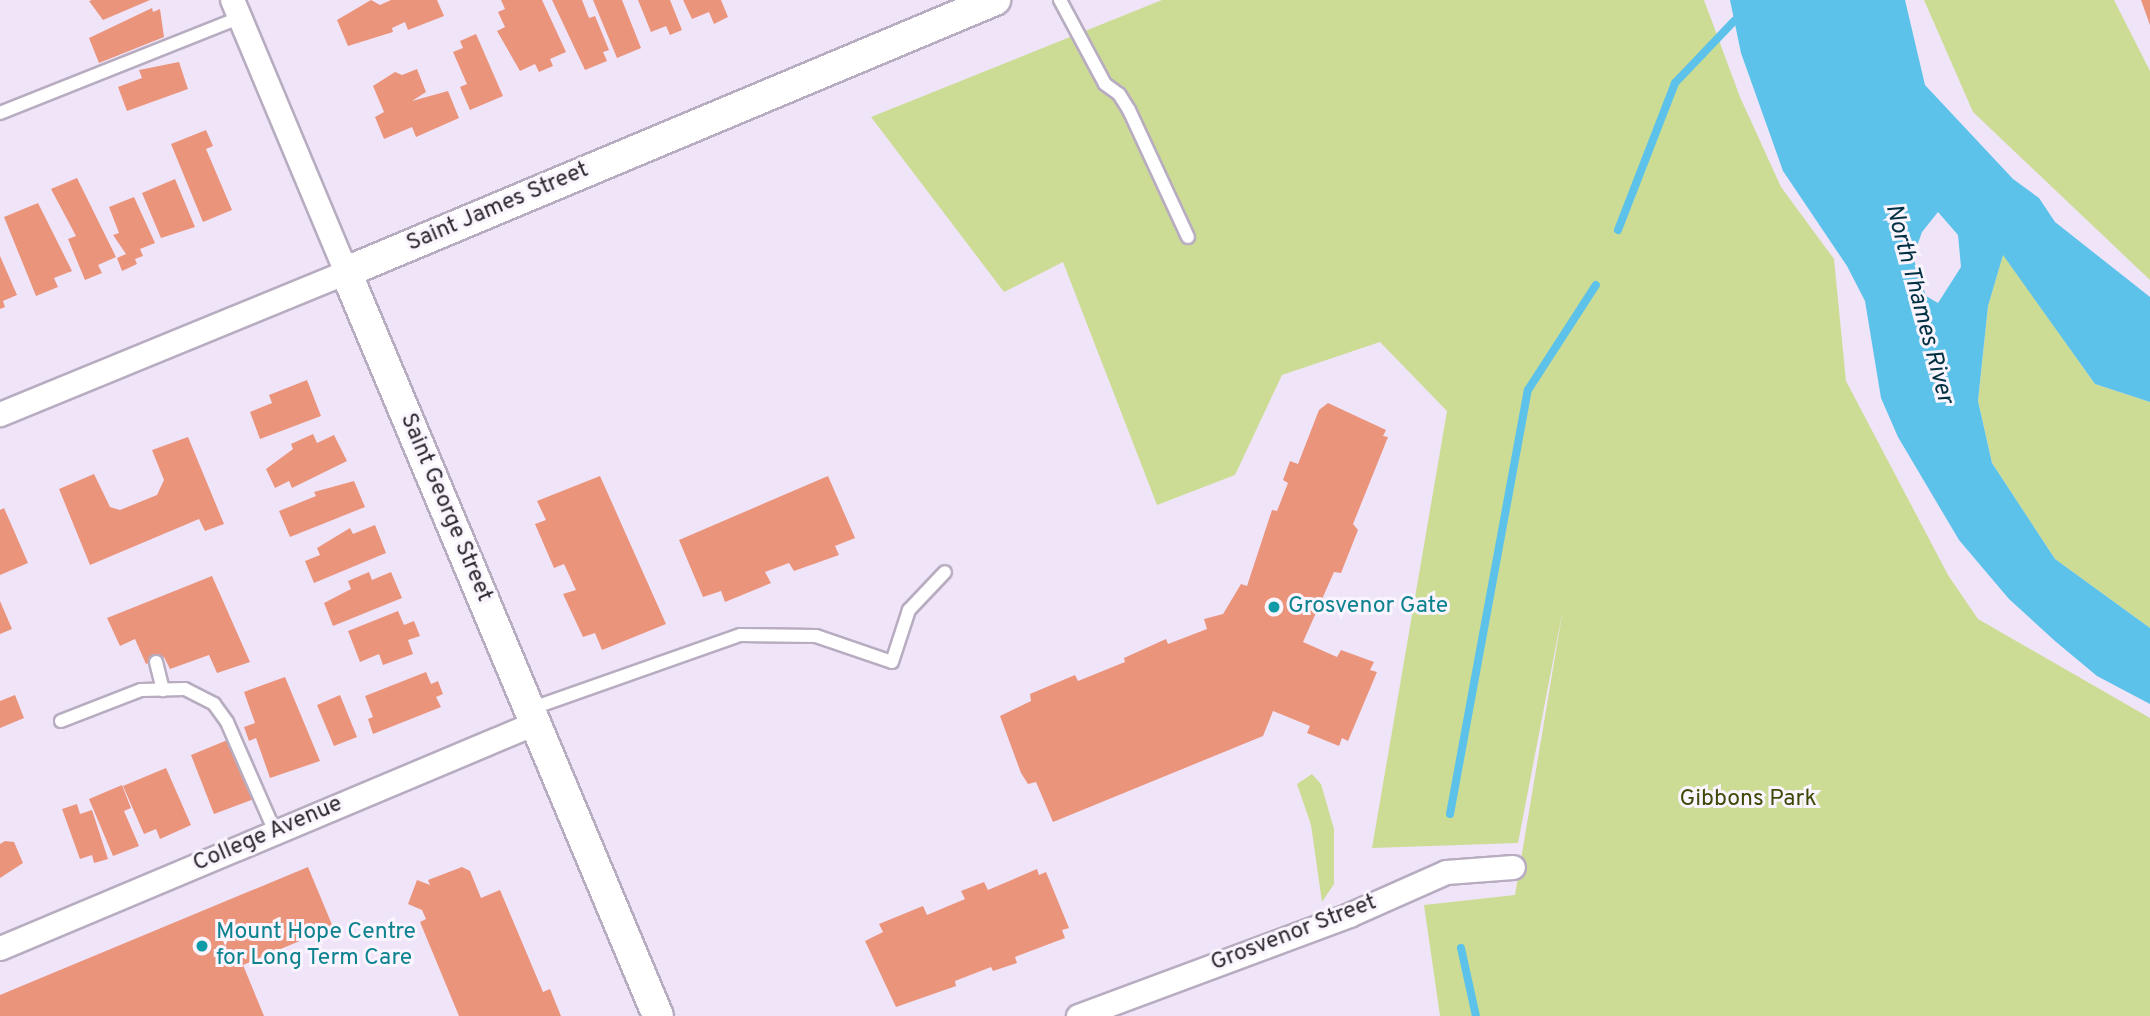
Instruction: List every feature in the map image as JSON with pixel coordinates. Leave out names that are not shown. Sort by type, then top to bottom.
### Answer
[{"type":"street","name":"Saint James Street","points":[[0,414],[995,0]]},
{"type":"street","name":"Saint George Street","points":[[236,9],[658,1016]]},
{"type":"street","name":"College Avenue","points":[[0,948],[275,832],[533,716]]},
{"type":"street","name":"Grosvenor Street","points":[[1078,1016],[1349,915],[1446,872],[1513,867]]},
{"type":"lane","points":[[1060,0],[1105,83],[1119,94],[1129,110],[1188,237]]},
{"type":"lane","points":[[0,113],[236,9]]},
{"type":"lane","points":[[533,716],[740,635],[816,636],[892,662],[909,610],[945,572]]},
{"type":"lane","points":[[156,662],[163,690]]},
{"type":"lane","points":[[61,721],[141,690],[185,690],[214,704],[227,722],[275,832]]},
{"type":"green space","name":"Gibbons Park","points":[[1162,0],[1704,0],[1740,97],[1781,187],[1834,259],[1846,381],[1948,575],[1978,619],[2150,718],[2150,1016],[1440,1016],[1424,905],[1515,895],[1563,609],[1518,843],[1372,848],[1447,411],[1380,342],[1282,375],[1235,475],[1157,505],[1063,262],[1004,292],[871,117]]},
{"type":"green space","points":[[1924,0],[2114,0],[2150,71],[2150,280],[1973,112]]},
{"type":"green space","points":[[2003,254],[2095,384],[2150,402],[2150,628],[2055,559],[1992,463],[1978,401],[1988,306]]},
{"type":"green space","points":[[1312,774],[1321,784],[1334,829],[1334,884],[1322,902],[1311,825],[1297,784]]},
{"type":"water","name":"North Thames River","points":[[1730,0],[1905,0],[1925,85],[2013,179],[2039,198],[2055,222],[2150,297],[2150,402],[2095,384],[2003,255],[1988,306],[1978,401],[1992,463],[2055,559],[2150,628],[2150,704],[2097,676],[2055,641],[2009,599],[1959,540],[1898,437],[1881,398],[1865,301],[1847,266],[1783,171],[1741,53]],"holes":[[[1938,212],[1958,235],[1961,267],[1938,303],[1926,296],[1913,257],[1922,232]]]},
{"type":"building","points":[[92,0],[150,0],[103,20],[89,1]]},
{"type":"building","points":[[371,0],[380,5],[391,0],[437,0],[444,16],[408,30],[405,22],[392,28],[393,32],[348,46],[337,20]]},
{"type":"building","points":[[501,0],[542,0],[566,52],[550,59],[553,66],[539,72],[535,64],[520,71],[497,31],[505,27],[498,12],[505,9]]},
{"type":"building","points":[[552,0],[582,0],[589,18],[595,16],[609,50],[603,52],[607,61],[585,70]]},
{"type":"building","points":[[593,0],[622,0],[641,48],[617,58]]},
{"type":"building","points":[[638,0],[670,0],[682,30],[670,35],[666,26],[651,32]]},
{"type":"building","points":[[683,0],[721,0],[728,17],[714,24],[709,12],[692,19]]},
{"type":"building","points":[[2141,0],[2150,0],[2150,25]]},
{"type":"building","points":[[152,8],[153,12],[160,9],[164,37],[99,63],[89,38]]},
{"type":"building","points":[[476,34],[503,96],[470,110],[460,87],[467,84],[453,52],[463,48],[460,41]]},
{"type":"building","points":[[179,62],[188,89],[127,111],[118,87],[142,78],[139,70]]},
{"type":"building","points":[[417,69],[426,92],[412,101],[448,91],[459,118],[416,137],[412,127],[384,139],[375,117],[384,112],[373,86],[395,72],[402,75]]},
{"type":"building","points":[[206,130],[213,146],[206,149],[232,210],[203,222],[171,144]]},
{"type":"building","points":[[77,178],[116,257],[98,265],[102,273],[85,280],[68,239],[76,236],[51,189]]},
{"type":"building","points":[[175,179],[195,227],[161,238],[142,193]]},
{"type":"building","points":[[134,197],[155,243],[140,249],[143,256],[135,259],[137,264],[122,271],[117,258],[126,254],[113,235],[119,233],[109,207]]},
{"type":"building","points":[[38,203],[72,271],[54,278],[58,287],[36,296],[4,217]]},
{"type":"building","points":[[0,256],[17,295],[3,301],[5,307],[0,309]]},
{"type":"building","points":[[307,380],[321,416],[260,439],[250,412],[272,403],[269,395]]},
{"type":"building","name":"Grosvenor Gate","points":[[1328,403],[1386,430],[1383,436],[1388,437],[1353,524],[1358,530],[1341,573],[1334,572],[1303,642],[1337,657],[1341,650],[1374,662],[1370,670],[1377,672],[1348,741],[1342,738],[1339,746],[1307,733],[1310,726],[1273,711],[1263,736],[1053,822],[1036,782],[1028,784],[1021,773],[1000,716],[1031,701],[1030,694],[1075,675],[1078,681],[1125,662],[1124,658],[1166,639],[1168,644],[1207,629],[1204,619],[1223,614],[1241,584],[1247,586],[1272,510],[1277,511],[1288,483],[1283,480],[1290,461],[1298,464],[1319,410]]},
{"type":"building","points":[[313,434],[317,443],[334,435],[347,461],[292,488],[289,481],[275,488],[266,469],[293,449],[291,444]]},
{"type":"building","points":[[188,437],[224,524],[205,531],[199,519],[90,565],[59,489],[94,474],[110,507],[120,510],[157,495],[164,480],[152,450]]},
{"type":"building","points":[[600,476],[666,624],[602,650],[595,633],[583,637],[563,594],[576,590],[564,564],[554,568],[535,524],[546,520],[537,501]]},
{"type":"building","points":[[828,476],[855,538],[835,546],[839,555],[794,571],[789,563],[765,572],[771,583],[725,602],[721,591],[703,597],[679,540]]},
{"type":"building","points":[[354,481],[365,507],[290,537],[279,511],[316,496],[314,492]]},
{"type":"building","points":[[4,508],[28,563],[0,575],[0,510]]},
{"type":"building","points":[[375,525],[386,553],[314,583],[305,561],[320,555],[317,548],[350,528],[353,534]]},
{"type":"building","points":[[369,572],[372,580],[391,572],[402,598],[333,626],[324,603],[351,589],[348,581]]},
{"type":"building","points":[[212,576],[250,662],[217,673],[209,655],[170,669],[164,657],[146,664],[135,639],[120,646],[107,618]]},
{"type":"building","points":[[0,601],[12,629],[0,634]]},
{"type":"building","points":[[398,611],[404,625],[414,621],[420,636],[408,640],[413,654],[383,665],[379,654],[360,662],[348,631]]},
{"type":"building","points":[[426,672],[431,684],[438,681],[443,694],[436,697],[441,707],[373,734],[368,719],[373,717],[365,696]]},
{"type":"building","points":[[285,677],[320,761],[270,778],[256,738],[249,741],[244,727],[255,723],[244,692]]},
{"type":"building","points":[[15,695],[24,718],[0,728],[0,701]]},
{"type":"building","points":[[340,695],[357,737],[334,746],[317,705]]},
{"type":"building","points":[[230,739],[254,799],[214,814],[191,755]]},
{"type":"building","points":[[166,768],[191,825],[160,839],[156,829],[144,834],[123,786]]},
{"type":"building","points":[[122,785],[131,808],[124,811],[139,846],[113,856],[89,799]]},
{"type":"building","points":[[77,804],[80,814],[92,810],[108,859],[94,863],[92,855],[80,859],[62,809]]},
{"type":"building","points":[[5,841],[14,842],[23,863],[0,878],[0,844]]},
{"type":"building","name":"Mount Hope Centre for Long Term Care","points":[[308,867],[333,927],[243,965],[264,1016],[0,1016],[0,995]]},
{"type":"building","name":"Mount Hope Centre for Long Term Care","points":[[462,867],[470,871],[481,898],[500,890],[543,992],[550,989],[561,1016],[459,1016],[420,922],[426,919],[422,910],[408,904],[417,880],[430,885],[428,880]]},
{"type":"building","points":[[1037,869],[1039,875],[1046,872],[1069,928],[1062,930],[1065,938],[1015,957],[1017,963],[993,971],[991,967],[955,981],[956,986],[896,1007],[865,941],[883,932],[879,924],[923,906],[927,915],[965,899],[961,891],[984,882],[988,890]]},
{"type":"waterway","points":[[1618,230],[1675,83],[1734,21]]},
{"type":"waterway","points":[[1450,814],[1528,390],[1596,285]]},
{"type":"waterway","points":[[1461,948],[1476,1016]]},
{"type":"place","name":"Grosvenor Gate","points":[[1274,607]]},
{"type":"place","name":"Mount Hope Centre for Long Term Care","points":[[202,946]]}]
